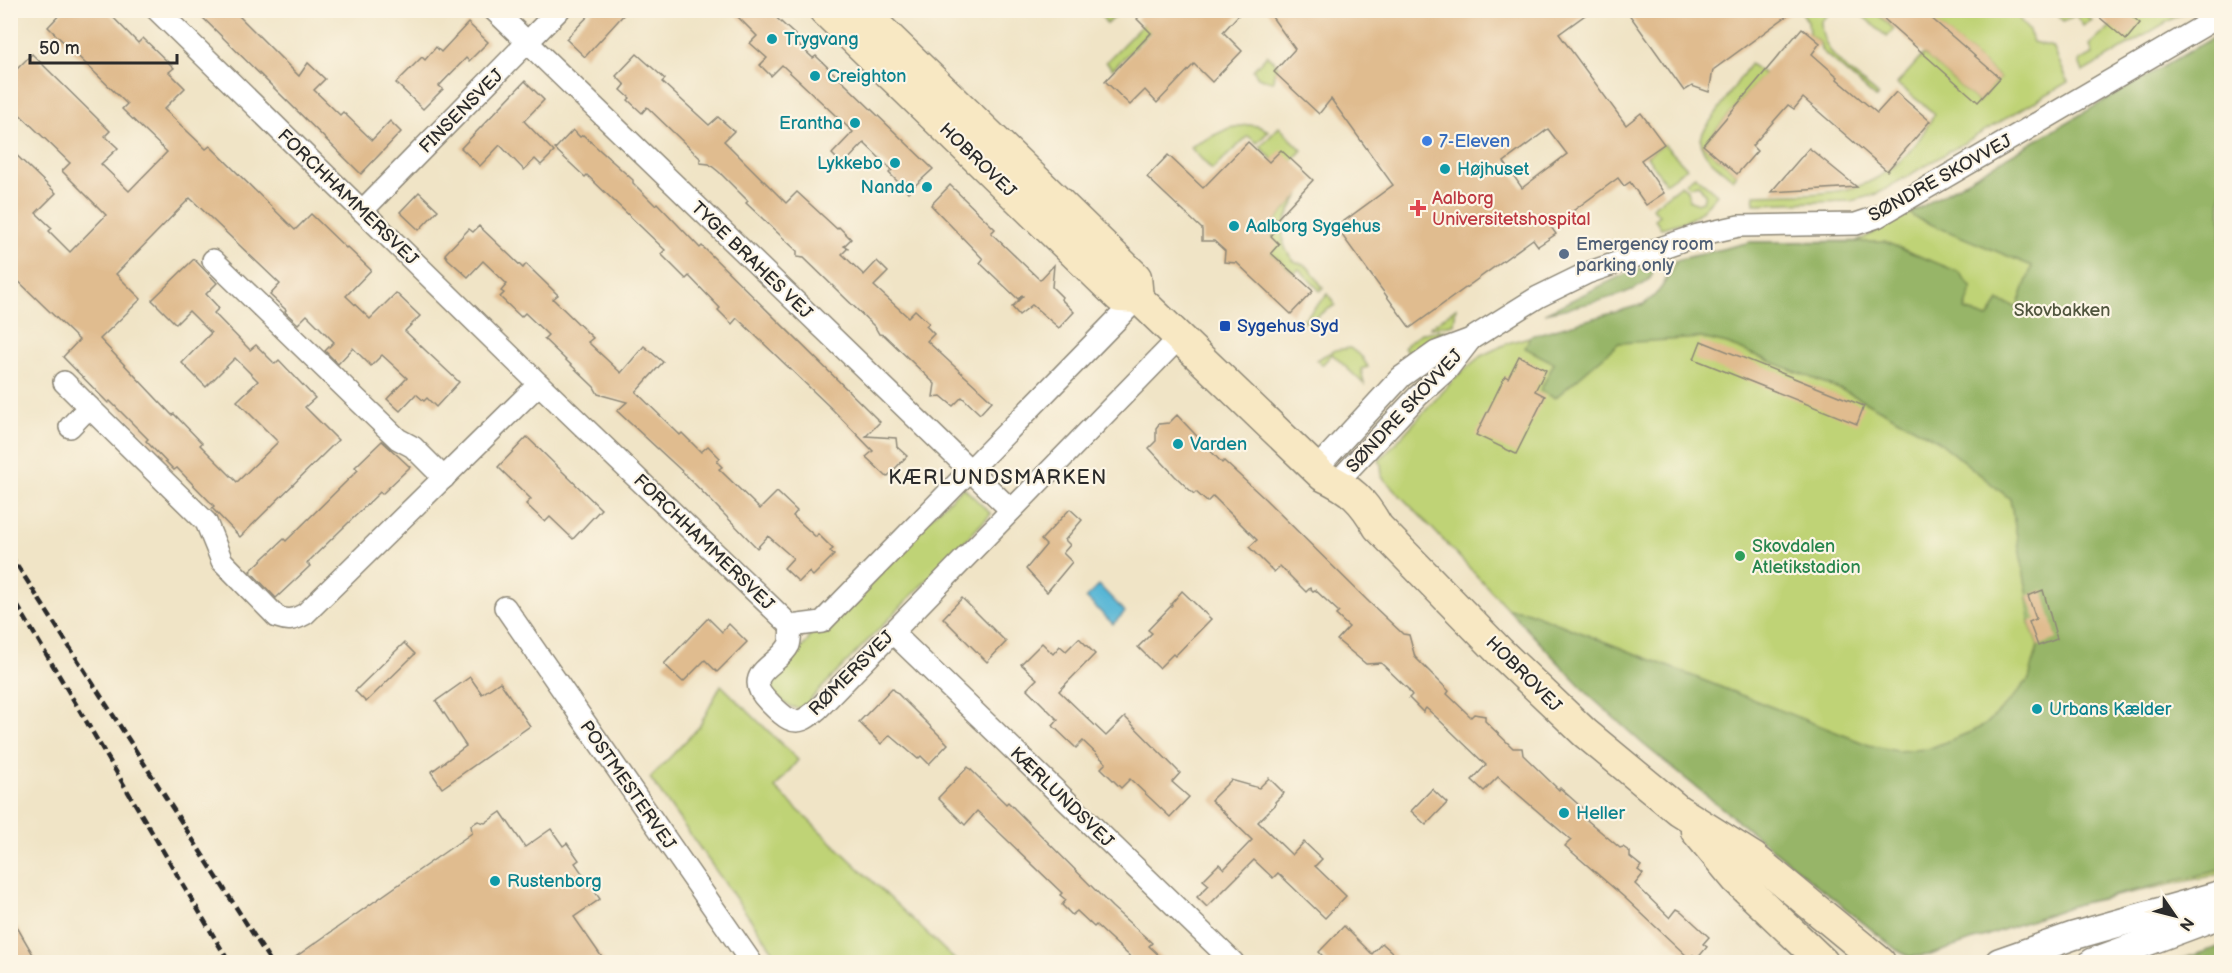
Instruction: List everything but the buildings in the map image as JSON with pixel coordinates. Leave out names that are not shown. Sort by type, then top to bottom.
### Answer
[{"type":"main road","name":"HOBROVEJ","points":[[824,10],[1119,297],[1138,298]]},
{"type":"main road","name":"HOBROVEJ","points":[[861,10],[1136,277],[1138,298],[1325,476],[1336,500],[1355,517],[1378,527],[1539,690],[1585,733],[1678,810],[1754,858],[1880,963]]},
{"type":"main road","name":"HOBROVEJ","points":[[1678,810],[1736,879],[1823,963]]},
{"type":"main road","points":[[1736,879],[1784,905],[1850,963]]},
{"type":"street","name":"FORCHHAMMERSVEJ","points":[[157,10],[539,384],[791,626]]},
{"type":"street","name":"TYGE BRAHES VEJ","points":[[494,10],[1011,510]]},
{"type":"street","name":"FINSENSVEJ","points":[[362,211],[559,10]]},
{"type":"street","name":"SØNDRE SKOVVEJ","points":[[1325,476],[1401,377],[1436,352],[1471,339],[1538,297],[1587,273],[1698,235],[1739,226],[1856,224],[1877,217],[2222,15]]},
{"type":"street","points":[[213,260],[398,440],[413,447],[444,478]]},
{"type":"street","points":[[791,626],[822,622],[1138,298]]},
{"type":"street","name":"RØMERSVEJ","points":[[791,626],[789,645],[759,677],[757,686],[762,695],[784,717],[795,722],[807,719],[818,709],[1179,338]]},
{"type":"street","points":[[64,382],[206,522],[222,561],[277,617],[286,620],[296,620],[305,614],[539,384]]},
{"type":"street","points":[[70,427],[89,407]]},
{"type":"street","name":"POSTMESTERVEJ","points":[[505,607],[751,963]]},
{"type":"street","name":"KÆRLUNDSVEJ","points":[[892,632],[1233,963]]},
{"type":"street","points":[[1999,963],[2073,936],[2222,894]]},
{"type":"street","points":[[2093,963],[2222,914]]},
{"type":"green space","points":[[2180,10],[2182,13],[2083,72],[2079,61],[2093,54],[2090,45],[2110,27],[2122,11]]},
{"type":"green space","points":[[1098,11],[1121,11],[1107,24]]},
{"type":"green space","points":[[1156,11],[1170,11],[1113,69],[1106,62]]},
{"type":"green space","points":[[1801,11],[1831,12],[1821,21],[1826,44],[1840,63],[1878,95],[1876,98],[1821,50],[1820,43],[1809,34],[1808,22]]},
{"type":"green space","points":[[1857,11],[1874,11],[1894,29],[1887,37]]},
{"type":"green space","points":[[1922,11],[2013,11],[2029,31],[2033,42],[2053,47],[2068,82],[1877,194],[1851,201],[1754,204],[1755,195],[1822,193],[1861,185],[1880,176],[1898,163],[1915,145],[1935,114],[1897,84],[1924,54],[1978,102],[2000,78]]},
{"type":"green space","points":[[2080,11],[2092,20],[2083,26],[2076,15],[2063,21],[2055,12]]},
{"type":"green space","name":"Skovbakken","points":[[2221,33],[2221,874],[2078,904],[1930,955],[1910,957],[1897,950],[1643,744],[1591,697],[1382,477],[1379,461],[1458,375],[1481,356],[1508,343],[1644,304],[1662,287],[1666,270],[1665,263],[1751,242],[1858,241],[1908,215]]},
{"type":"green space","name":"Skovbakken","points":[[2221,33],[2221,870],[2078,904],[1930,955],[1910,957],[1897,950],[1643,744],[1591,697],[1508,609],[1526,611],[1869,745],[1897,751],[1928,749],[1985,725],[2029,679],[2038,646],[2029,622],[2028,596],[2010,499],[1937,440],[1849,393],[1727,344],[1701,338],[1619,343],[1555,398],[1540,391],[1554,363],[1525,348],[1530,336],[1644,304],[1660,290],[1677,260],[1751,242],[1885,242],[1959,272],[1972,288],[1965,310],[1988,318],[1999,301],[2017,307],[2032,266],[1913,217],[1911,213]]},
{"type":"green space","points":[[1267,55],[1279,67],[1274,72],[1273,82],[1258,77],[1253,70]]},
{"type":"green space","points":[[1750,64],[1764,74],[1703,145],[1737,174],[1733,179],[1709,158],[1702,147],[1701,140],[1703,132]]},
{"type":"green space","points":[[1248,125],[1269,131],[1257,143],[1248,136],[1212,170],[1190,147],[1229,128]]},
{"type":"green space","points":[[1279,127],[1302,150],[1292,161],[1272,159],[1260,147]]},
{"type":"green space","points":[[1664,144],[1687,168],[1665,183],[1647,156]]},
{"type":"green space","points":[[1695,176],[1717,194],[1704,209],[1692,218],[1661,228],[1655,219],[1659,215],[1652,207],[1681,185],[1687,190],[1690,201],[1696,203],[1703,201],[1705,194],[1698,184],[1689,187],[1685,183]]},
{"type":"green space","points":[[1300,194],[1284,226],[1284,243],[1293,260],[1306,266],[1313,273],[1323,288],[1320,291],[1299,269],[1294,273],[1271,253],[1271,236],[1279,227],[1274,222]]},
{"type":"green space","points":[[1654,263],[1651,277],[1633,290],[1602,300],[1545,313],[1621,276]]},
{"type":"green space","points":[[1328,294],[1335,305],[1309,321],[1302,321]]},
{"type":"green space","points":[[1456,308],[1454,324],[1429,328]]},
{"type":"green space","points":[[1447,330],[1408,353],[1404,347],[1421,333]]},
{"type":"green space","points":[[1350,348],[1362,357],[1368,367],[1361,369],[1364,384],[1332,354],[1322,365],[1316,360],[1335,350]]},
{"type":"green space","points":[[963,487],[991,514],[803,707],[793,707],[783,702],[769,684],[772,678],[808,641],[811,630]]},
{"type":"green space","points":[[721,685],[798,760],[775,788],[957,962],[781,962],[650,778],[699,727]]},
{"type":"green space","points":[[2221,946],[2221,962],[2173,962]]},
{"type":"water","points":[[1099,585],[1125,612],[1113,624],[1086,598]]},
{"type":"railway","points":[[10,554],[271,962]]},
{"type":"railway","points":[[10,593],[229,962]]},
{"type":"place","name":"Trygvang","points":[[772,39]]},
{"type":"place","name":"Creighton","points":[[815,76]]},
{"type":"place","name":"Erantha","points":[[855,123]]},
{"type":"place","name":"7-Eleven","points":[[1427,141]]},
{"type":"place","name":"Lykkebo","points":[[895,163]]},
{"type":"place","name":"Højhuset","points":[[1445,169]]},
{"type":"place","name":"Nanda","points":[[927,187]]},
{"type":"place","name":"Aalborg Universitetshospital","points":[[1418,208]]},
{"type":"place","name":"Aalborg Sygehus","points":[[1234,226]]},
{"type":"place","name":"Emergency room parking only","points":[[1564,254]]},
{"type":"place","name":"Sygehus Syd","points":[[1225,326]]},
{"type":"place","name":"Varden","points":[[1178,444]]},
{"type":"place","name":"Skovdalen Atletikstadion","points":[[1740,556]]},
{"type":"place","name":"Urbans Kælder","points":[[2037,709]]},
{"type":"place","name":"Heller","points":[[1564,813]]},
{"type":"place","name":"Rustenborg","points":[[495,881]]},
{"type":"district","name":"KÆRLUNDSMARKEN","points":[[998,477]]}]
